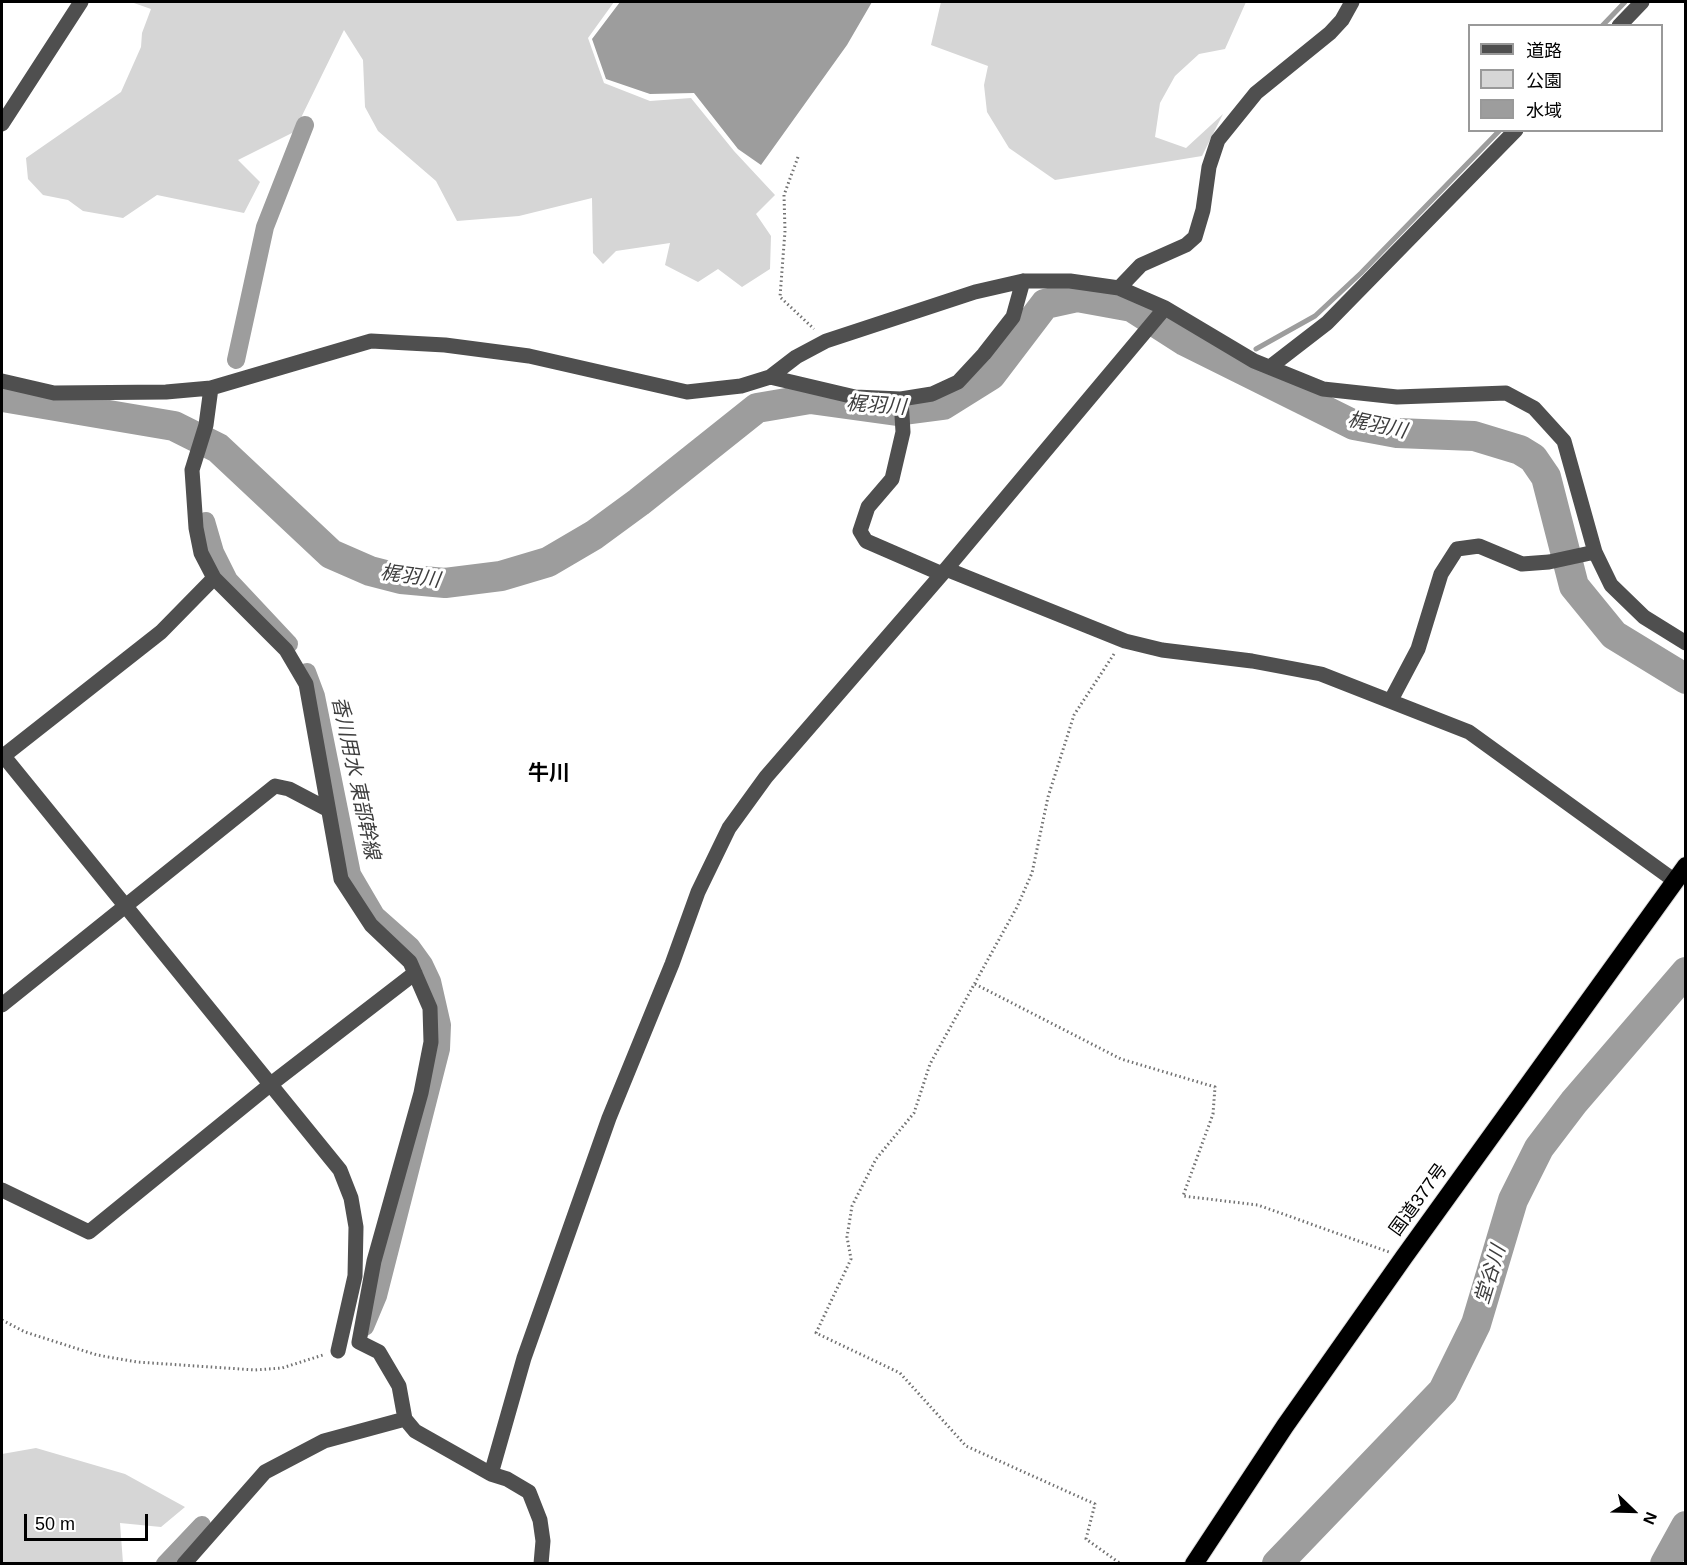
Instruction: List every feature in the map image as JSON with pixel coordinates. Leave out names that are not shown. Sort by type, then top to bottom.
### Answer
[{"type":"highway","name":"国道377号","points":[[1194,1563],[1404,1257],[1680,873]]},
{"type":"street","points":[[2,124],[81,2]]},
{"type":"street","points":[[1119,288],[1141,265],[1186,245],[1195,237],[1203,210],[1209,166],[1218,140],[1256,93],[1329,33],[1342,20],[1352,2]]},
{"type":"street","points":[[1621,24],[1642,2]]},
{"type":"street","points":[[1270,367],[1327,323],[1514,132]]},
{"type":"street","points":[[770,376],[855,397],[902,401],[932,394],[958,382],[984,354],[1013,317],[1023,281]]},
{"type":"street","points":[[2,381],[54,393],[166,392],[211,388],[371,341],[445,345],[519,355],[687,392],[741,386],[770,376],[796,357],[826,341],[975,292],[1023,281],[1070,281],[1119,288],[1254,361],[1323,389],[1397,397],[1506,393],[1534,408],[1564,441],[1589,554],[1611,585],[1644,617],[1686,643]]},
{"type":"street","points":[[490,1474],[525,1358],[609,1118],[672,964],[698,891],[729,828],[766,777],[944,572],[1163,311]]},
{"type":"street","points":[[211,388],[206,425],[192,470],[196,528],[201,553],[214,578],[286,650],[306,684],[341,879],[370,925],[410,962],[430,1008],[432,1042],[421,1093],[374,1261],[359,1342],[379,1352],[399,1386],[405,1419],[415,1431],[490,1474],[507,1479],[529,1492],[540,1520],[543,1541],[541,1563]]},
{"type":"street","points":[[902,401],[903,432],[892,479],[868,507],[860,531],[866,542],[1123,640],[1162,650],[1252,661],[1321,674],[1391,700],[1469,732],[1680,873]]},
{"type":"street","points":[[1391,700],[1418,649],[1441,574],[1457,549],[1479,546],[1522,564],[1549,562],[1589,554]]},
{"type":"street","points":[[214,578],[160,632],[2,756],[340,1170],[351,1198],[356,1227],[355,1275],[338,1351]]},
{"type":"street","points":[[2,1005],[275,786],[289,789],[327,809]]},
{"type":"street","points":[[2,1190],[88,1232],[271,1084],[416,974]]},
{"type":"street","points":[[184,1563],[265,1472],[324,1441],[405,1419]]},
{"type":"path","points":[[798,156],[784,195],[785,231],[780,297],[826,341]]},
{"type":"path","points":[[1121,1563],[1086,1539],[1095,1504],[966,1446],[900,1373],[816,1333],[851,1259],[847,1237],[852,1206],[876,1159],[914,1113],[930,1064],[1017,907],[1032,873],[1048,797],[1074,715],[1123,640]]},
{"type":"path","points":[[975,984],[1121,1059],[1215,1087],[1213,1114],[1183,1196],[1258,1205],[1404,1257]]},
{"type":"path","points":[[2,1320],[25,1332],[97,1355],[137,1362],[255,1370],[282,1368],[338,1351]]},
{"type":"green space","points":[[131,2],[614,2],[588,38],[604,83],[650,101],[691,98],[734,151],[775,195],[756,214],[771,236],[770,269],[742,287],[718,269],[698,282],[665,265],[670,243],[616,251],[603,264],[593,253],[592,198],[519,216],[457,221],[436,181],[378,131],[365,107],[363,60],[344,30],[294,132],[238,160],[260,182],[244,213],[157,195],[123,218],[83,211],[68,200],[43,195],[28,179],[26,158],[121,92],[141,47],[142,33],[151,9]]},
{"type":"green space","points":[[941,2],[1246,2],[1225,49],[1199,54],[1175,76],[1160,103],[1155,137],[1186,148],[1223,114],[1202,156],[1055,180],[1009,148],[987,112],[984,85],[988,66],[931,45]]},
{"type":"green space","points":[[36,1448],[125,1474],[185,1507],[161,1527],[120,1523],[123,1563],[2,1563],[2,1454]]},
{"type":"water","points":[[620,2],[872,2],[847,45],[761,165],[738,149],[694,93],[650,94],[606,79],[592,39]]},
{"type":"waterway","points":[[1604,24],[1625,2]]},
{"type":"waterway","name":"香川用水 東部幹線","points":[[236,360],[265,227],[305,125]]},
{"type":"waterway","points":[[1256,349],[1315,316],[1361,273],[1498,132]]},
{"type":"waterway","name":"梶羽川","points":[[2,397],[174,426],[218,448],[331,554],[370,571],[401,579],[445,583],[501,576],[548,562],[594,535],[639,502],[757,408],[810,399],[897,411],[943,405],[991,375],[1045,304],[1077,297],[1132,307],[1185,341],[1354,425],[1397,433],[1474,436],[1520,450],[1533,458],[1546,477],[1574,586],[1614,635],[1686,679]]},
{"type":"waterway","name":"香川用水 東部幹線","points":[[206,521],[215,552],[229,580],[289,644]]},
{"type":"waterway","name":"香川用水 東部幹線","points":[[307,672],[316,696],[352,874],[376,915],[411,946],[424,964],[432,981],[442,1025],[441,1049],[378,1296],[365,1327]]},
{"type":"waterway","name":"堂谷川","points":[[1277,1564],[1443,1391],[1476,1324],[1513,1200],[1539,1148],[1574,1102],[1686,972]]},
{"type":"waterway","name":"香川用水 東部幹線","points":[[165,1564],[202,1525]]},
{"type":"waterway","points":[[1665,1564],[1686,1526]]},
{"type":"district","name":"牛川","points":[[549,774]]}]
